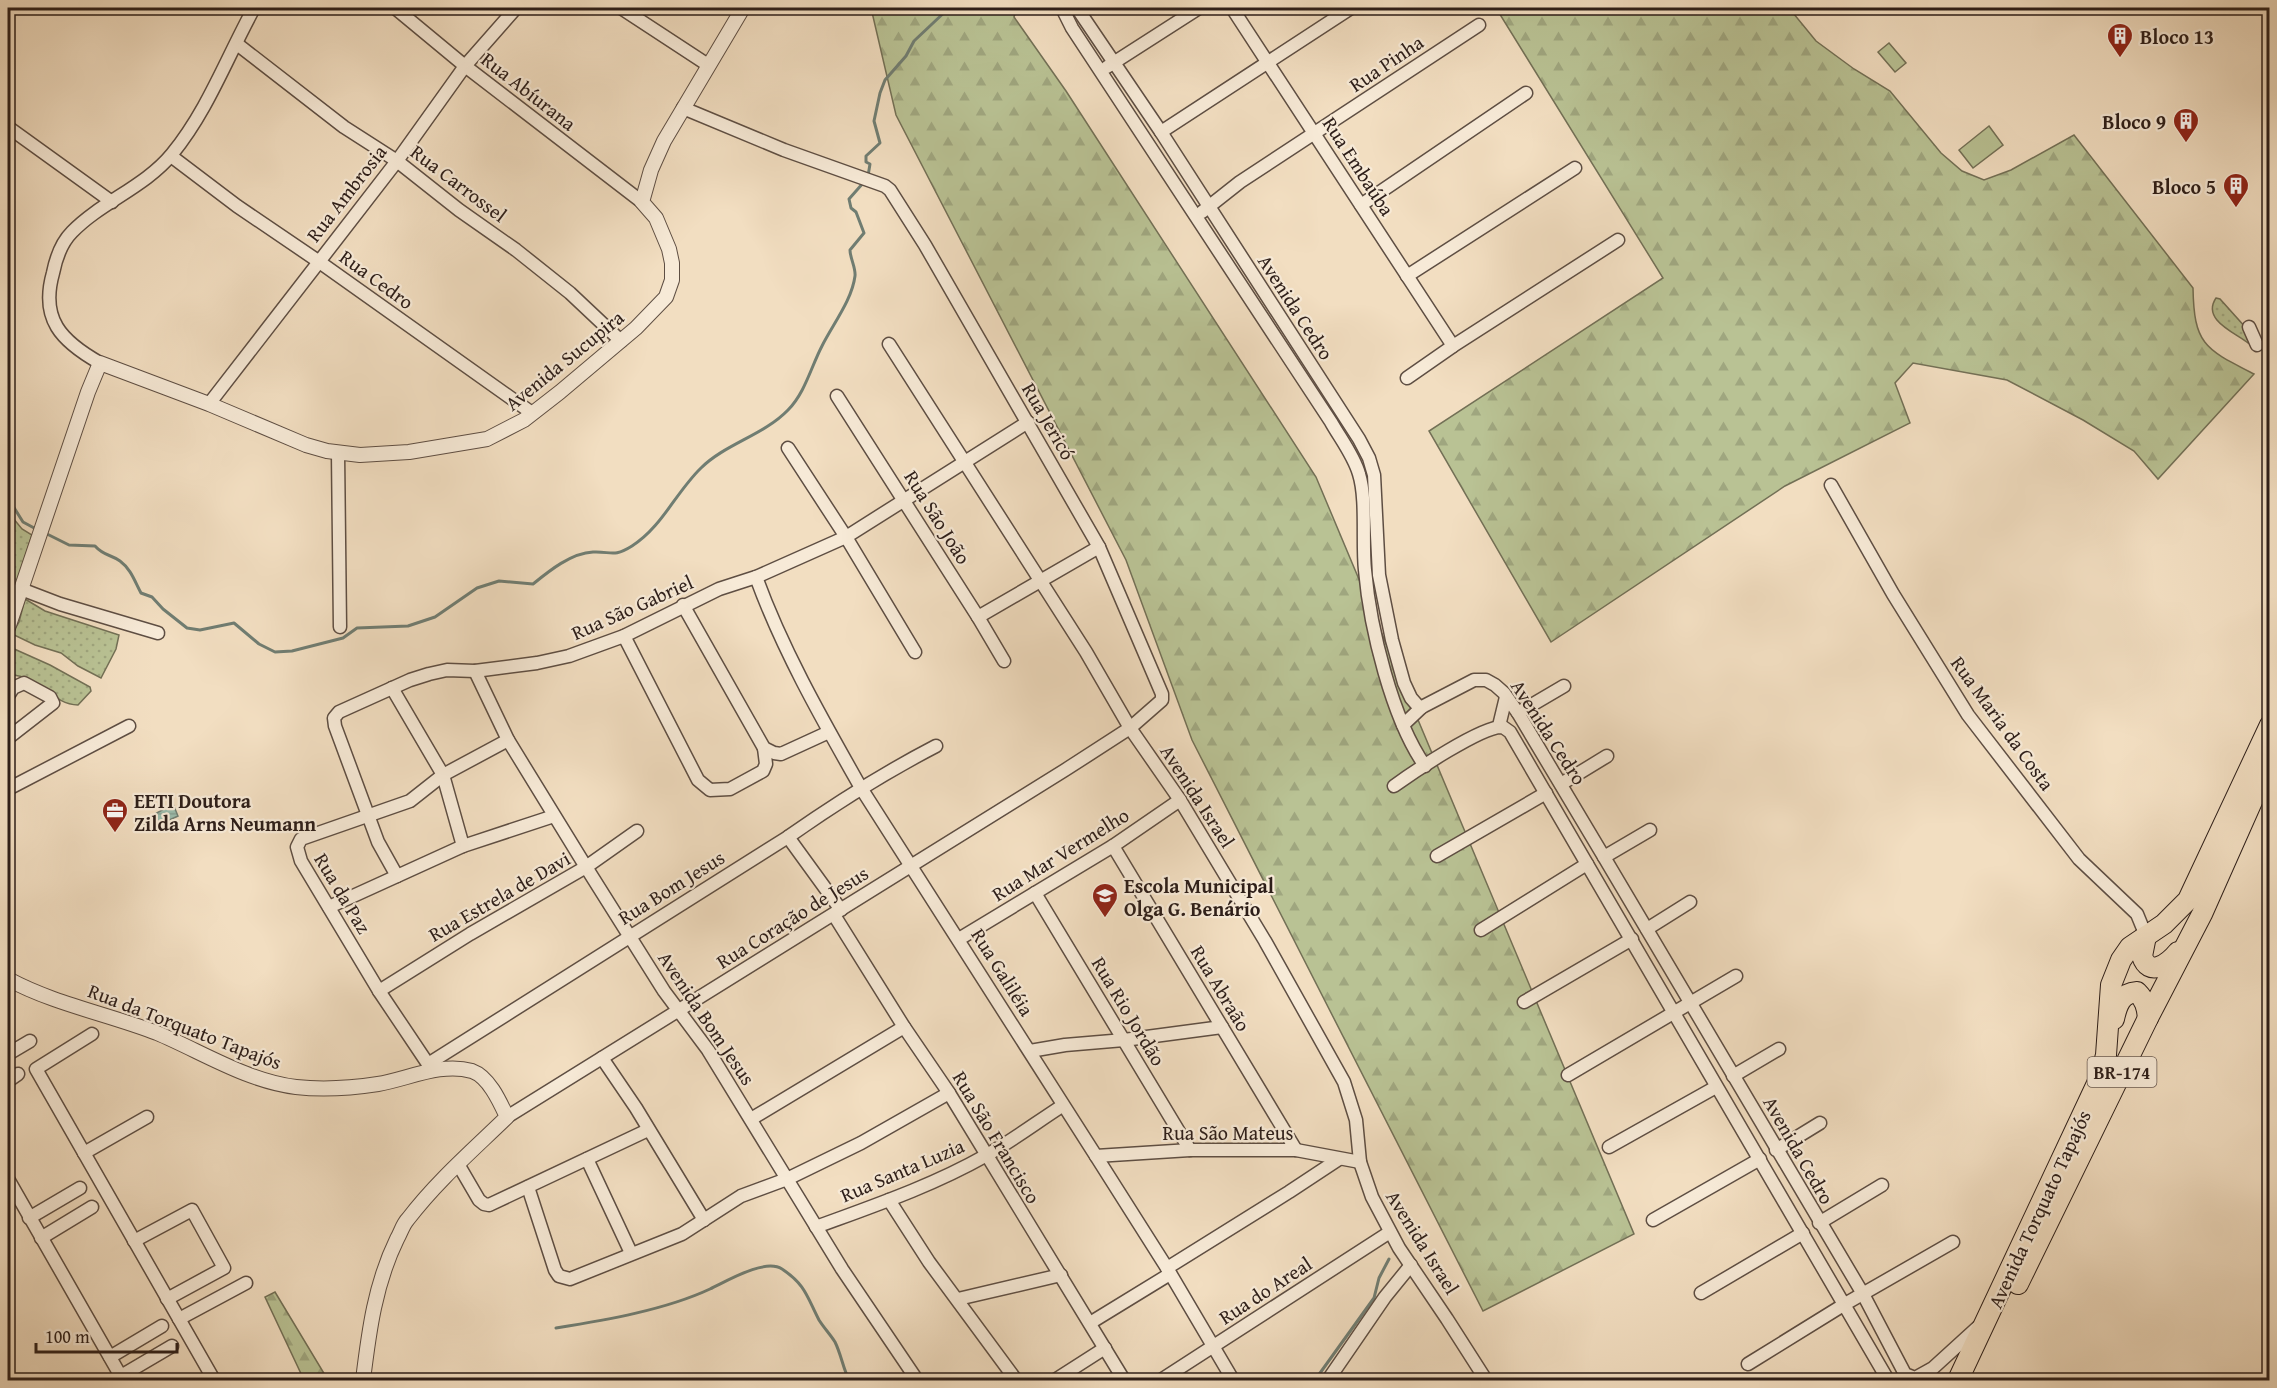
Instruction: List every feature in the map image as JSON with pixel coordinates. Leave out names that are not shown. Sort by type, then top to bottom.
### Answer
[{"type":"highway","name":"Avenida Torquato Tapajós","points":[[1958,1380],[2101,1076],[2106,1048],[2110,993],[2117,969],[2130,947],[2164,924],[2188,900],[2270,725]]},
{"type":"highway","name":"Avenida Torquato Tapajós","points":[[1969,1380],[2209,900],[2270,761]]},
{"type":"highway","points":[[2146,936],[2142,956],[2144,962],[2154,969],[2169,962],[2190,938]]},
{"type":"highway","points":[[2106,1048],[2117,1006],[2122,997],[2137,992],[2144,999],[2148,1018]]},
{"type":"street","points":[[8,628],[16,593],[100,363],[75,348],[63,336],[48,308],[48,288],[59,252],[71,233],[145,179],[171,156],[212,93],[254,8]]},
{"type":"street","name":"Rua Abíurana","points":[[395,8],[465,66],[642,202]]},
{"type":"street","name":"Rua Ambrosia","points":[[209,404],[397,161],[465,66],[516,8]]},
{"type":"street","points":[[621,8],[708,64]]},
{"type":"street","points":[[642,202],[651,170],[683,108],[743,8]]},
{"type":"street","name":"Avenida Cedro","points":[[1062,8],[1072,28],[1331,422],[1359,474],[1362,491],[1364,553],[1370,601],[1384,670],[1410,744],[1425,766],[1482,732],[1499,726],[1510,732],[1845,1304],[1885,1380]]},
{"type":"street","name":"Avenida Cedro","points":[[1077,8],[1161,132],[1369,458],[1374,475],[1379,575],[1392,640],[1404,684],[1411,698],[1422,707],[1474,680],[1486,680],[1496,685],[1518,713],[1863,1294],[1905,1374],[1914,1378],[1933,1368],[1988,1318]]},
{"type":"street","points":[[1102,71],[1200,8]]},
{"type":"street","name":"Rua Embaúba","points":[[1232,8],[1453,346]]},
{"type":"street","points":[[1161,132],[1351,8]]},
{"type":"street","name":"Rua Pinha","points":[[1196,216],[1240,182],[1479,25]]},
{"type":"street","name":"Rua Carrossel","points":[[237,44],[344,127],[397,161],[459,210],[525,257],[570,293],[621,341]]},
{"type":"street","points":[[1361,205],[1526,93]]},
{"type":"street","name":"Rua Jericó","points":[[683,108],[784,150],[885,186],[908,216],[1099,547],[1162,694],[1162,700],[1153,710]]},
{"type":"street","points":[[8,127],[112,202]]},
{"type":"street","name":"Rua Cedro","points":[[171,156],[237,206],[532,413]]},
{"type":"street","points":[[1407,276],[1575,168]]},
{"type":"street","name":"Avenida Sucupira","points":[[100,363],[209,404],[306,445],[338,453],[360,455],[409,452],[487,440],[532,413],[621,341],[666,297],[672,280],[672,263],[656,218],[642,202]]},
{"type":"street","points":[[1407,378],[1618,240]]},
{"type":"street","points":[[2249,327],[2257,345]]},
{"type":"street","name":"Avenida Israel","points":[[889,344],[1086,652],[1130,728],[1180,800],[1265,941],[1344,1082],[1356,1120],[1360,1162],[1371,1197],[1390,1232],[1486,1380]]},
{"type":"street","points":[[1305,383],[1317,375]]},
{"type":"street","name":"Rua São João","points":[[837,396],[978,616],[1004,661]]},
{"type":"street","name":"Rua São Gabriel","points":[[368,816],[338,734],[334,718],[339,712],[410,680],[447,670],[476,671],[537,663],[569,656],[624,636],[683,605],[719,589],[756,577],[846,537],[1028,422]]},
{"type":"street","points":[[788,448],[846,537],[915,652]]},
{"type":"street","points":[[338,453],[340,627]]},
{"type":"street","name":"Rua Maria da Costa","points":[[1830,485],[1893,594],[1968,715],[2079,859],[2137,914],[2146,936]]},
{"type":"street","points":[[978,616],[1099,547]]},
{"type":"street","points":[[1364,553],[1378,553]]},
{"type":"street","name":"Rua Galiléia","points":[[756,577],[780,638],[828,732],[861,788],[1096,1156],[1233,1380]]},
{"type":"street","points":[[16,593],[158,633]]},
{"type":"street","points":[[624,636],[698,780],[710,790],[730,789],[763,771],[766,764],[764,748],[683,605]]},
{"type":"street","name":"Avenida Bom Jesus","points":[[476,671],[508,740],[554,816],[664,991],[708,1050],[842,1269],[917,1380]]},
{"type":"street","points":[[8,696],[13,688],[24,683],[53,700],[52,706],[8,738]]},
{"type":"street","points":[[1518,713],[1564,686]]},
{"type":"street","points":[[392,688],[443,775],[463,846]]},
{"type":"street","points":[[1499,726],[1506,697]]},
{"type":"street","points":[[1402,725],[1422,707]]},
{"type":"street","name":"Rua Coração de Jesus","points":[[363,1380],[371,1317],[378,1288],[391,1251],[407,1220],[458,1164],[507,1117],[838,912],[1130,728],[1153,710]]},
{"type":"street","points":[[8,789],[129,726]]},
{"type":"street","points":[[764,748],[782,754],[828,732]]},
{"type":"street","name":"Rua da Paz","points":[[430,1067],[379,991],[297,855],[298,842],[411,801],[443,775],[508,740]]},
{"type":"street","name":"Rua Bom Jesus","points":[[430,1067],[629,936],[788,837],[861,788],[936,746]]},
{"type":"street","points":[[1561,784],[1607,756]]},
{"type":"street","points":[[1394,786],[1425,766]]},
{"type":"street","points":[[1437,856],[1546,793]]},
{"type":"street","name":"Rua Mar Vermelho","points":[[959,939],[1113,846],[1180,800]]},
{"type":"street","points":[[368,816],[378,842],[397,876]]},
{"type":"street","points":[[328,907],[463,846],[554,816]]},
{"type":"street","points":[[1604,857],[1650,830]]},
{"type":"street","name":"Rua Estrela de Davi","points":[[379,991],[470,934],[586,867],[637,831]]},
{"type":"street","name":"Rua São Francisco","points":[[788,837],[838,912],[904,1027],[949,1093],[1125,1380]]},
{"type":"street","name":"Rua Abraão","points":[[1113,846],[1296,1150]]},
{"type":"street","points":[[1481,930],[1587,864]]},
{"type":"street","name":"Rua Rio Jordão","points":[[1035,893],[1190,1150]]},
{"type":"street","points":[[1647,929],[1690,902]]},
{"type":"street","points":[[1524,1002],[1632,939]]},
{"type":"street","points":[[1568,1075],[1736,976]]},
{"type":"street","name":"Rua da Torquato Tapajós","points":[[8,979],[31,992],[113,1017],[158,1034],[259,1078],[296,1087],[347,1087],[379,1084],[430,1067],[464,1070],[477,1074],[492,1089],[507,1117]]},
{"type":"street","points":[[751,1119],[904,1027]]},
{"type":"street","points":[[1030,1051],[1222,1027]]},
{"type":"street","points":[[92,1034],[36,1069],[214,1380]]},
{"type":"street","points":[[8,1054],[30,1041]]},
{"type":"street","points":[[1733,1076],[1779,1049]]},
{"type":"street","points":[[602,1058],[704,1220]]},
{"type":"street","points":[[1609,1147],[1716,1087]]},
{"type":"street","points":[[528,1186],[553,1265],[559,1276],[570,1279],[682,1234],[741,1196],[787,1179],[861,1143],[949,1093]]},
{"type":"street","name":"Rua Santa Luzia","points":[[816,1227],[889,1200],[985,1155],[1062,1106]]},
{"type":"street","points":[[84,1153],[147,1117]]},
{"type":"street","points":[[1776,1150],[1820,1123]]},
{"type":"street","points":[[458,1164],[479,1200],[484,1204],[495,1202],[648,1130]]},
{"type":"street","name":"Rua São Mateus","points":[[1096,1156],[1190,1150],[1296,1150],[1360,1162]]},
{"type":"street","points":[[587,1159],[631,1253]]},
{"type":"street","points":[[1090,1323],[1339,1159]]},
{"type":"street","points":[[1653,1220],[1760,1160]]},
{"type":"street","points":[[8,1179],[122,1378],[172,1346]]},
{"type":"street","points":[[1819,1223],[1882,1185]]},
{"type":"street","points":[[29,1218],[80,1188]]},
{"type":"street","points":[[889,1200],[929,1262],[1016,1380]]},
{"type":"street","points":[[41,1238],[92,1207]]},
{"type":"street","points":[[134,1241],[192,1210],[224,1268],[167,1299]]},
{"type":"street","name":"Rua do Areal","points":[[1161,1380],[1390,1232]]},
{"type":"street","points":[[1701,1293],[1803,1233]]},
{"type":"street","points":[[1748,1364],[1845,1304],[1953,1242]]},
{"type":"street","points":[[1328,1380],[1385,1297],[1411,1265]]},
{"type":"street","points":[[958,1299],[1061,1275]]},
{"type":"street","points":[[179,1319],[246,1283]]},
{"type":"street","points":[[110,1357],[162,1326]]},
{"type":"street","points":[[1055,1380],[1105,1348]]},
{"type":"green space","points":[[871,8],[1017,8],[1014,17],[1066,91],[1316,477],[1634,1234],[1483,1311],[1192,740],[1126,560],[896,115]]},
{"type":"green space","points":[[1496,8],[1789,8],[1816,41],[1854,69],[1890,91],[1941,153],[1962,171],[1984,180],[2011,170],[2074,135],[2193,288],[2196,322],[2206,343],[2213,351],[2254,374],[2158,479],[2134,451],[2083,420],[2007,380],[1913,363],[1895,383],[1910,423],[1785,486],[1551,642],[1429,431],[1663,278]]},
{"type":"green space","points":[[1889,43],[1906,63],[1895,72],[1878,52]]},
{"type":"green space","points":[[1989,126],[2003,145],[1973,168],[1959,150]]},
{"type":"green space","points":[[2216,298],[2220,299],[2246,328],[2251,342],[2248,343],[2216,319],[2213,306]]},
{"type":"green space","points":[[8,518],[13,518],[22,529],[32,535],[15,588],[8,585]]},
{"type":"green space","points":[[25,599],[45,611],[119,635],[116,649],[101,678],[78,666],[61,653],[35,645],[12,634],[19,622]]},
{"type":"green space","points":[[12,648],[50,665],[90,687],[91,691],[78,705],[60,700],[29,679],[8,675],[8,656]]},
{"type":"green space","points":[[275,1292],[328,1380],[304,1380],[265,1297]]},
{"type":"shaded area","points":[[173,804],[178,816],[148,830],[142,821]]},
{"type":"waterway","points":[[868,176],[870,164],[866,162],[866,156],[880,143],[874,121],[885,80],[906,56],[914,41],[949,8]]},
{"type":"waterway","points":[[45,533],[69,545],[95,546],[101,552],[120,561],[130,572],[141,593],[152,597],[187,628],[200,630],[234,623],[259,644],[275,652],[292,651],[343,638],[357,628],[408,626],[435,617],[477,588],[499,581],[533,584],[561,564],[585,553],[616,553],[626,550],[652,529],[701,468],[721,452],[778,419],[799,396],[853,285],[855,273],[850,250],[864,233],[856,212],[851,208],[849,199],[864,182]]},
{"type":"waterway","points":[[8,498],[23,522],[36,529]]},
{"type":"waterway","points":[[1315,1380],[1374,1298],[1379,1278],[1389,1259]]},
{"type":"waterway","points":[[556,1328],[615,1318],[674,1303],[756,1268],[775,1266],[796,1280],[805,1292],[819,1320],[835,1342],[849,1380]]},
{"type":"place","name":"Bloco 13","points":[[2120,59]]},
{"type":"place","name":"Bloco 9","points":[[2186,144]]},
{"type":"place","name":"Bloco 5","points":[[2236,209]]},
{"type":"place","name":"EETI Doutora Zilda Arns Neumann","points":[[115,834]]},
{"type":"place","name":"Escola Municipal Olga G. Benário","points":[[1105,919]]}]
